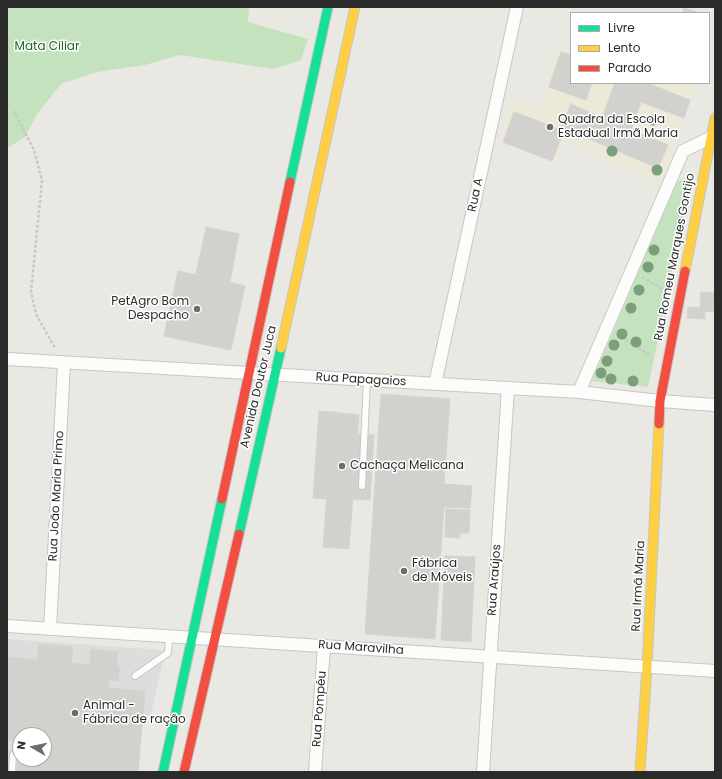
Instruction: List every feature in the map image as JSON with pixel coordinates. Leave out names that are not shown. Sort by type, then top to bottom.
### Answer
[{"type":"main road","name":"Avenida Doutor Juca","points":[[163,772],[249,373],[276,264],[319,67],[328,7]]},
{"type":"main road","name":"Avenida Doutor Juca","points":[[184,772],[213,639],[275,375],[295,268],[338,71],[355,7]]},
{"type":"main road","name":"Rua Romeu Marques Gontijo","points":[[660,401],[715,118]]},
{"type":"main road","name":"Rua Irmã Maria","points":[[640,772],[647,667],[660,401]]},
{"type":"street","name":"Rua A","points":[[435,384],[517,7]]},
{"type":"street","points":[[579,392],[683,150],[710,138]]},
{"type":"street","name":"Rua Papagaios","points":[[7,359],[579,392],[660,401],[715,404]]},
{"type":"street","name":"Rua João Maria Primo","points":[[50,629],[64,363]]},
{"type":"street","name":"Rua Araújos","points":[[483,772],[508,388]]},
{"type":"street","name":"Rua Maravilha","points":[[7,626],[715,671]]},
{"type":"street","name":"Rua Pompéu","points":[[316,772],[324,646]]},
{"type":"lane","points":[[362,486],[367,380]]},
{"type":"lane","points":[[135,676],[168,653],[169,636]]},
{"type":"path","points":[[14,111],[34,150],[42,181],[31,292],[36,314],[64,363]]},
{"type":"path","points":[[631,271],[680,299]]},
{"type":"path","points":[[664,298],[668,283]]},
{"type":"path","points":[[612,340],[615,334],[652,356],[651,361]]},
{"type":"shaded area","points":[[559,49],[570,53],[570,84],[697,84],[660,183],[563,141],[555,163],[501,143],[508,100],[539,108]]},
{"type":"shaded area","name":"Animal - Fábrica de ração","points":[[7,639],[162,650],[163,661],[151,714],[140,720],[137,772],[7,772]]},
{"type":"green space","name":"Mata Ciliar","points":[[7,7],[249,7],[248,22],[308,39],[301,60],[274,69],[180,55],[145,65],[97,72],[61,84],[38,113],[24,138],[7,148]]},
{"type":"green space","points":[[692,174],[648,387],[592,381],[677,182]]},
{"type":"building","points":[[684,8],[697,12],[682,12]]},
{"type":"building","points":[[561,52],[570,55],[570,84],[592,84],[586,100],[549,87]]},
{"type":"building","points":[[615,84],[650,84],[690,100],[684,118],[641,102],[631,129],[602,118]]},
{"type":"building","points":[[571,104],[668,145],[658,168],[561,127]]},
{"type":"building","points":[[514,112],[564,131],[552,161],[503,142]]},
{"type":"building","points":[[206,227],[239,234],[230,282],[196,274]]},
{"type":"building","name":"PetAgro Bom Despacho","points":[[178,271],[230,282],[216,347],[164,336]]},
{"type":"building","points":[[230,282],[245,286],[231,350],[216,347]]},
{"type":"building","points":[[701,292],[715,293],[715,312],[705,311],[705,319],[687,318],[688,307],[700,308]]},
{"type":"building","name":"Fábrica de Móveis","points":[[381,394],[450,399],[444,484],[472,486],[470,508],[444,507],[435,639],[365,634]]},
{"type":"building","points":[[319,411],[333,412],[326,499],[313,498]]},
{"type":"building","name":"Cachaça Melicana","points":[[333,412],[359,415],[349,549],[323,547]]},
{"type":"building","points":[[357,434],[374,435],[370,500],[353,499]]},
{"type":"building","points":[[446,509],[470,510],[469,533],[460,533],[460,538],[445,537]]},
{"type":"building","points":[[445,556],[475,557],[471,642],[441,640]]},
{"type":"building","name":"Animal - Fábrica de ração","points":[[39,644],[73,647],[71,663],[90,665],[91,649],[118,652],[117,666],[120,666],[118,681],[109,680],[108,688],[145,691],[138,772],[17,772],[17,767],[52,767],[52,727],[12,727],[12,740],[7,740],[7,657],[37,660]]},
{"type":"traffic: fast","points":[[290,182],[328,7]]},
{"type":"traffic: fast","points":[[239,534],[281,348]]},
{"type":"traffic: fast","points":[[163,772],[222,499]]},
{"type":"traffic: slow","points":[[281,348],[355,7]]},
{"type":"traffic: slow","points":[[685,271],[715,118]]},
{"type":"traffic: slow","points":[[640,772],[647,667],[659,424]]},
{"type":"traffic: jam","points":[[222,499],[290,182]]},
{"type":"traffic: jam","points":[[659,424],[660,401],[685,271]]},
{"type":"traffic: jam","points":[[184,772],[239,534]]},
{"type":"place","name":"Quadra da Escola Estadual Irmã Maria","points":[[550,127]]},
{"type":"place","name":"PetAgro Bom Despacho","points":[[197,309]]},
{"type":"place","name":"Cachaça Melicana","points":[[342,466]]},
{"type":"place","name":"Fábrica de Móveis","points":[[404,571]]},
{"type":"place","name":"Animal - Fábrica de ração","points":[[75,713]]}]
